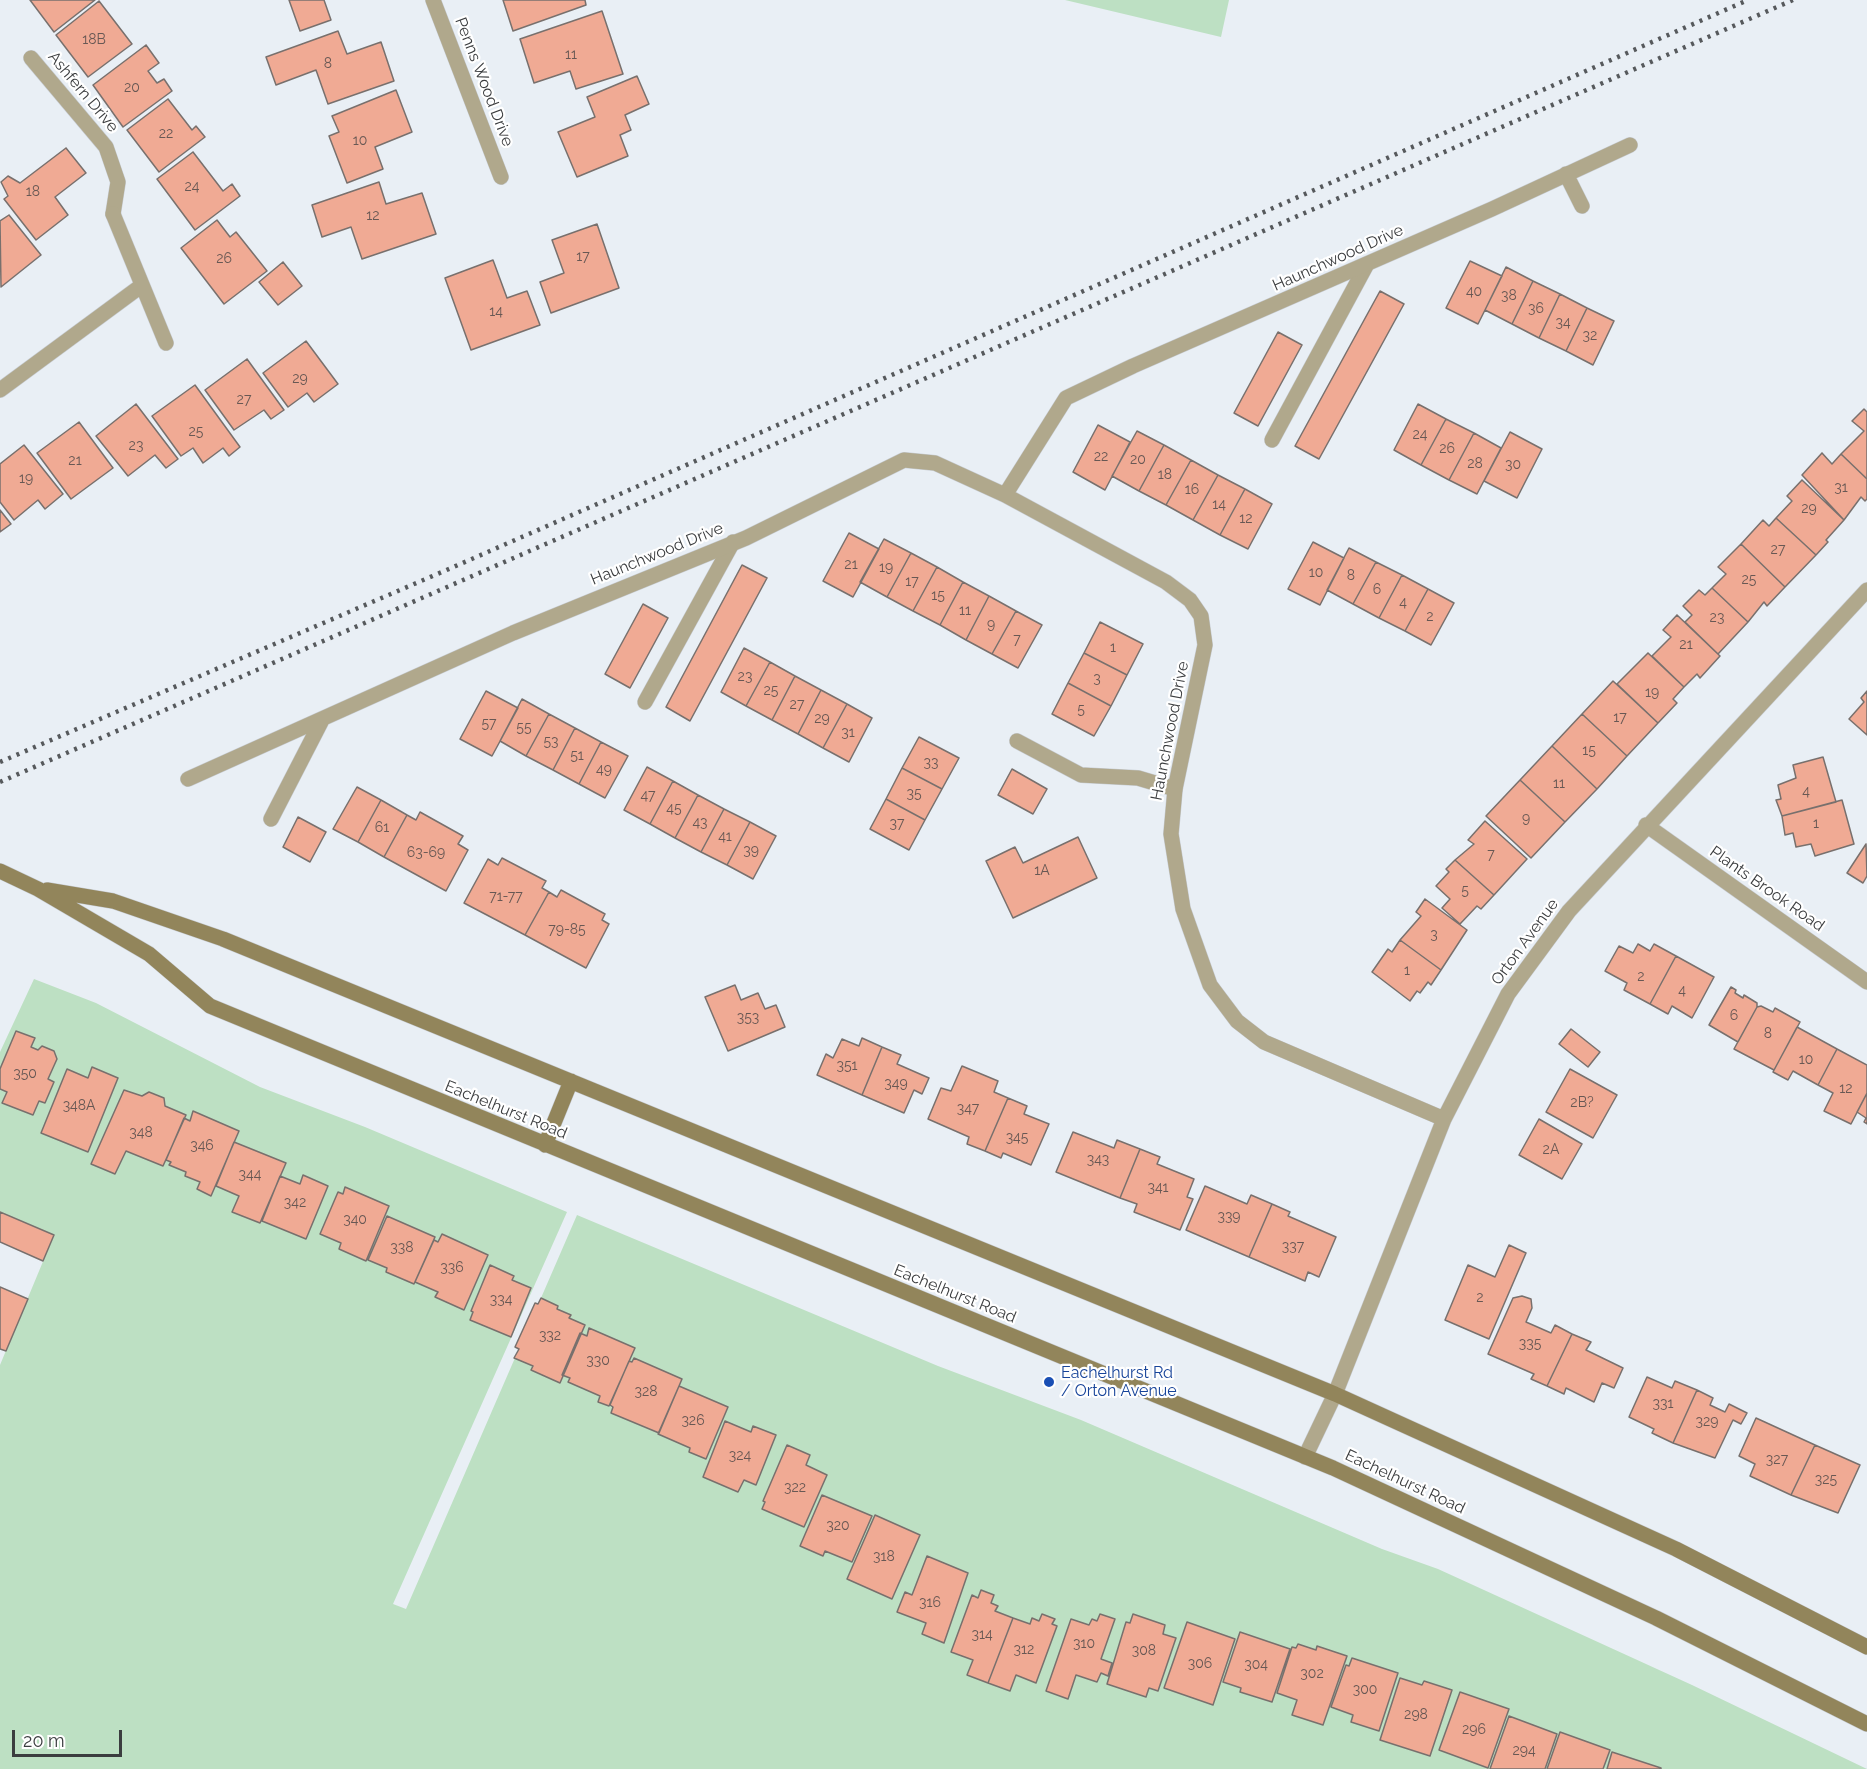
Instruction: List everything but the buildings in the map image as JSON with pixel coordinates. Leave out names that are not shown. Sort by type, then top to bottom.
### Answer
[{"type":"main road","name":"Eachelhurst Road","points":[[0,871],[31,886],[149,954],[210,1006],[1305,1457],[1656,1618],[1867,1724]]},
{"type":"main road","name":"Eachelhurst Road","points":[[31,886],[113,901],[223,939],[1335,1394],[1676,1550],[1867,1647]]},
{"type":"main road","points":[[545,1145],[571,1081]]},
{"type":"street","name":"Penns Wood Drive","points":[[433,0],[501,177]]},
{"type":"street","name":"Ashfern Drive","points":[[32,58],[106,147],[118,182],[112,214],[166,343]]},
{"type":"street","name":"Haunchwood Drive","points":[[1005,495],[1066,398],[1133,366],[1366,266],[1630,145]]},
{"type":"street","points":[[1566,174],[1582,206]]},
{"type":"street","points":[[1272,440],[1366,266]]},
{"type":"street","points":[[0,390],[141,286]]},
{"type":"street","name":"Haunchwood Drive","points":[[188,779],[513,633],[746,538],[904,460],[935,463],[1005,495],[1166,582],[1190,600],[1201,616],[1205,645],[1174,789],[1170,834],[1183,909],[1210,985],[1237,1021],[1264,1042],[1444,1119]]},
{"type":"street","points":[[645,702],[734,542]]},
{"type":"street","name":"Orton Avenue","points":[[1305,1457],[1335,1394],[1444,1119],[1508,994],[1569,911],[1646,825],[1867,590]]},
{"type":"street","points":[[271,819],[322,720]]},
{"type":"street","points":[[1017,741],[1081,775],[1138,777],[1174,789]]},
{"type":"street","name":"Plants Brook Road","points":[[1646,825],[1867,982]]},
{"type":"green space","points":[[1065,0],[1229,0],[1221,37]]},
{"type":"green space","points":[[34,979],[96,1003],[260,1087],[365,1127],[567,1212],[393,1604],[406,1609],[577,1215],[938,1366],[1081,1420],[1382,1549],[1438,1569],[1692,1685],[1867,1769],[0,1769],[0,1365],[54,1235],[0,1212],[0,1052]]},
{"type":"railway","points":[[0,762],[442,572],[1748,0]]},
{"type":"railway","points":[[0,782],[1793,0]]},
{"type":"place","name":"Eachelhurst Rd / Orton Avenue","points":[[1049,1382]]}]
